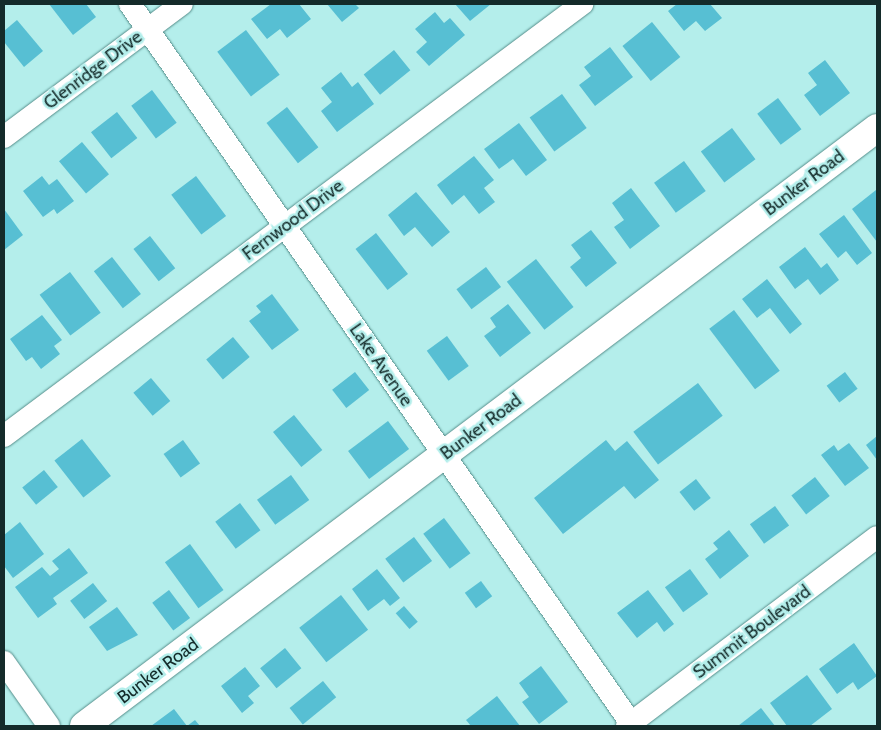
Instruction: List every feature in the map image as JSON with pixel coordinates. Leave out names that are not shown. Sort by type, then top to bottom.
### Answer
[{"type":"street","name":"Lake Avenue","points":[[130,4],[630,725]]},
{"type":"street","name":"Glenridge Drive","points":[[4,136],[182,4]]},
{"type":"street","name":"Fernwood Drive","points":[[4,436],[582,4]]},
{"type":"street","name":"Bunker Road","points":[[84,726],[877,128]]},
{"type":"street","name":"Summit Boulevard","points":[[630,725],[877,538]]},
{"type":"street","points":[[4,662],[49,726]]},
{"type":"building","points":[[49,4],[86,4],[96,17],[73,35]]},
{"type":"building","points":[[271,4],[299,4],[311,19],[287,38],[280,29],[267,39],[251,19]]},
{"type":"building","points":[[327,4],[355,4],[359,8],[342,22]]},
{"type":"building","points":[[455,4],[491,4],[470,21]]},
{"type":"building","points":[[677,4],[710,4],[722,18],[705,31],[696,21],[684,31],[668,11]]},
{"type":"building","points":[[435,12],[444,23],[450,18],[465,35],[429,66],[416,52],[427,42],[415,29]]},
{"type":"building","points":[[17,20],[43,51],[24,67],[4,42],[4,31]]},
{"type":"building","points":[[652,22],[680,57],[651,81],[622,46]]},
{"type":"building","points":[[246,30],[280,75],[251,96],[217,52]]},
{"type":"building","points":[[610,47],[633,77],[595,106],[579,85],[591,76],[584,67]]},
{"type":"building","points":[[394,50],[410,70],[380,95],[364,75]]},
{"type":"building","points":[[825,60],[850,93],[820,116],[804,95],[817,85],[808,73]]},
{"type":"building","points":[[341,72],[352,87],[358,82],[374,104],[337,132],[321,111],[332,102],[321,88]]},
{"type":"building","points":[[152,90],[177,123],[156,138],[131,106]]},
{"type":"building","points":[[562,94],[587,128],[554,151],[530,118]]},
{"type":"building","points":[[778,98],[801,129],[781,145],[757,114]]},
{"type":"building","points":[[287,107],[318,147],[298,163],[267,123]]},
{"type":"building","points":[[117,112],[137,138],[111,158],[91,132]]},
{"type":"building","points":[[519,123],[547,160],[526,176],[513,159],[499,169],[484,149]]},
{"type":"building","points":[[732,128],[755,159],[724,183],[701,151]]},
{"type":"building","points":[[82,142],[109,174],[86,193],[59,161]]},
{"type":"building","points":[[474,156],[494,180],[484,188],[495,202],[479,214],[464,195],[452,205],[437,185]]},
{"type":"building","points":[[684,161],[706,191],[676,213],[654,183]]},
{"type":"building","points":[[42,176],[49,185],[57,179],[74,201],[57,214],[54,209],[43,217],[23,191]]},
{"type":"building","points":[[196,176],[226,216],[201,235],[171,195]]},
{"type":"building","points":[[631,188],[660,226],[630,249],[614,227],[624,220],[612,203]]},
{"type":"building","points":[[876,190],[877,192],[877,242],[852,209]]},
{"type":"building","points":[[416,192],[450,232],[432,247],[415,227],[404,236],[388,215]]},
{"type":"building","points":[[4,209],[23,235],[4,250]]},
{"type":"building","points":[[844,215],[872,253],[857,265],[846,251],[838,258],[819,234]]},
{"type":"building","points":[[591,230],[617,263],[586,287],[570,267],[581,258],[571,245]]},
{"type":"building","points":[[376,233],[408,274],[388,290],[356,249]]},
{"type":"building","points":[[150,236],[175,268],[159,281],[133,249]]},
{"type":"building","points":[[805,247],[821,268],[827,263],[839,280],[820,295],[808,279],[795,289],[779,267]]},
{"type":"building","points":[[112,257],[141,294],[123,308],[94,271]]},
{"type":"building","points":[[536,259],[574,307],[544,330],[507,282]]},
{"type":"building","points":[[486,267],[501,287],[471,309],[456,289]]},
{"type":"building","points":[[70,272],[101,313],[70,336],[40,295]]},
{"type":"building","points":[[767,279],[802,324],[790,334],[770,308],[757,318],[742,299]]},
{"type":"building","points":[[272,294],[299,330],[272,350],[249,321],[261,312],[256,306]]},
{"type":"building","points":[[508,304],[531,333],[500,357],[484,336],[496,327],[490,318]]},
{"type":"building","points":[[734,310],[780,371],[755,389],[709,329]]},
{"type":"building","points":[[42,315],[62,340],[54,346],[60,354],[41,369],[32,357],[26,361],[10,339]]},
{"type":"building","points":[[447,336],[469,366],[449,381],[427,351]]},
{"type":"building","points":[[233,337],[250,357],[223,379],[206,359]]},
{"type":"building","points":[[355,372],[369,390],[346,408],[332,390]]},
{"type":"building","points":[[845,372],[858,389],[839,403],[827,386]]},
{"type":"building","points":[[151,378],[170,401],[153,416],[133,393]]},
{"type":"building","points":[[698,383],[723,416],[658,464],[633,432]]},
{"type":"building","points":[[294,415],[322,450],[301,467],[273,432]]},
{"type":"building","points":[[388,421],[409,449],[369,479],[348,451]]},
{"type":"building","points":[[877,436],[877,460],[866,445]]},
{"type":"building","points":[[82,439],[111,476],[83,498],[54,461]]},
{"type":"building","points":[[183,440],[200,463],[181,478],[164,454]]},
{"type":"building","points":[[606,440],[615,451],[627,441],[659,480],[635,499],[624,486],[563,534],[534,498]]},
{"type":"building","points":[[849,443],[869,468],[845,486],[821,455],[834,445],[838,451]]},
{"type":"building","points":[[44,470],[58,487],[36,505],[22,488]]},
{"type":"building","points":[[291,475],[309,500],[275,525],[257,500]]},
{"type":"building","points":[[815,477],[830,496],[806,514],[791,495]]},
{"type":"building","points":[[696,479],[711,498],[694,511],[679,492]]},
{"type":"building","points":[[240,503],[260,530],[236,549],[215,522]]},
{"type":"building","points":[[775,506],[789,525],[764,544],[750,524]]},
{"type":"building","points":[[444,518],[470,553],[450,569],[423,534]]},
{"type":"building","points":[[20,522],[44,554],[13,578],[4,566],[4,535]]},
{"type":"building","points":[[729,530],[749,556],[720,579],[705,559],[718,549],[713,543]]},
{"type":"building","points":[[414,537],[432,561],[403,583],[385,559]]},
{"type":"building","points":[[190,544],[224,590],[198,608],[165,562]]},
{"type":"building","points":[[69,548],[88,573],[53,598],[57,604],[38,618],[15,587],[42,567],[50,576],[59,569],[52,561]]},
{"type":"building","points":[[377,569],[400,598],[390,606],[384,599],[368,611],[352,589]]},
{"type":"building","points":[[690,569],[708,594],[683,612],[665,587]]},
{"type":"building","points":[[481,581],[492,596],[476,608],[465,593]]},
{"type":"building","points":[[93,583],[107,601],[84,619],[70,601]]},
{"type":"building","points":[[169,590],[190,618],[173,631],[152,603]]},
{"type":"building","points":[[648,590],[674,624],[664,632],[657,622],[637,638],[617,613]]},
{"type":"building","points":[[341,595],[368,630],[326,662],[299,628]]},
{"type":"building","points":[[404,606],[418,622],[409,629],[396,613]]},
{"type":"building","points":[[117,607],[138,635],[107,651],[89,627]]},
{"type":"building","points":[[854,643],[877,676],[858,690],[853,682],[837,694],[819,669]]},
{"type":"building","points":[[285,648],[301,668],[276,688],[260,668]]},
{"type":"building","points":[[541,666],[568,702],[539,724],[522,702],[529,697],[519,683]]},
{"type":"building","points":[[245,667],[260,686],[248,696],[254,703],[242,713],[221,686]]},
{"type":"building","points":[[807,675],[832,709],[810,726],[787,726],[770,703]]},
{"type":"building","points":[[323,681],[336,697],[303,724],[290,708]]},
{"type":"building","points":[[497,696],[520,726],[471,726],[466,720]]},
{"type":"building","points":[[761,708],[775,726],[738,726]]},
{"type":"building","points":[[174,709],[187,726],[151,726]]},
{"type":"building","points":[[195,720],[200,726],[187,726]]}]
